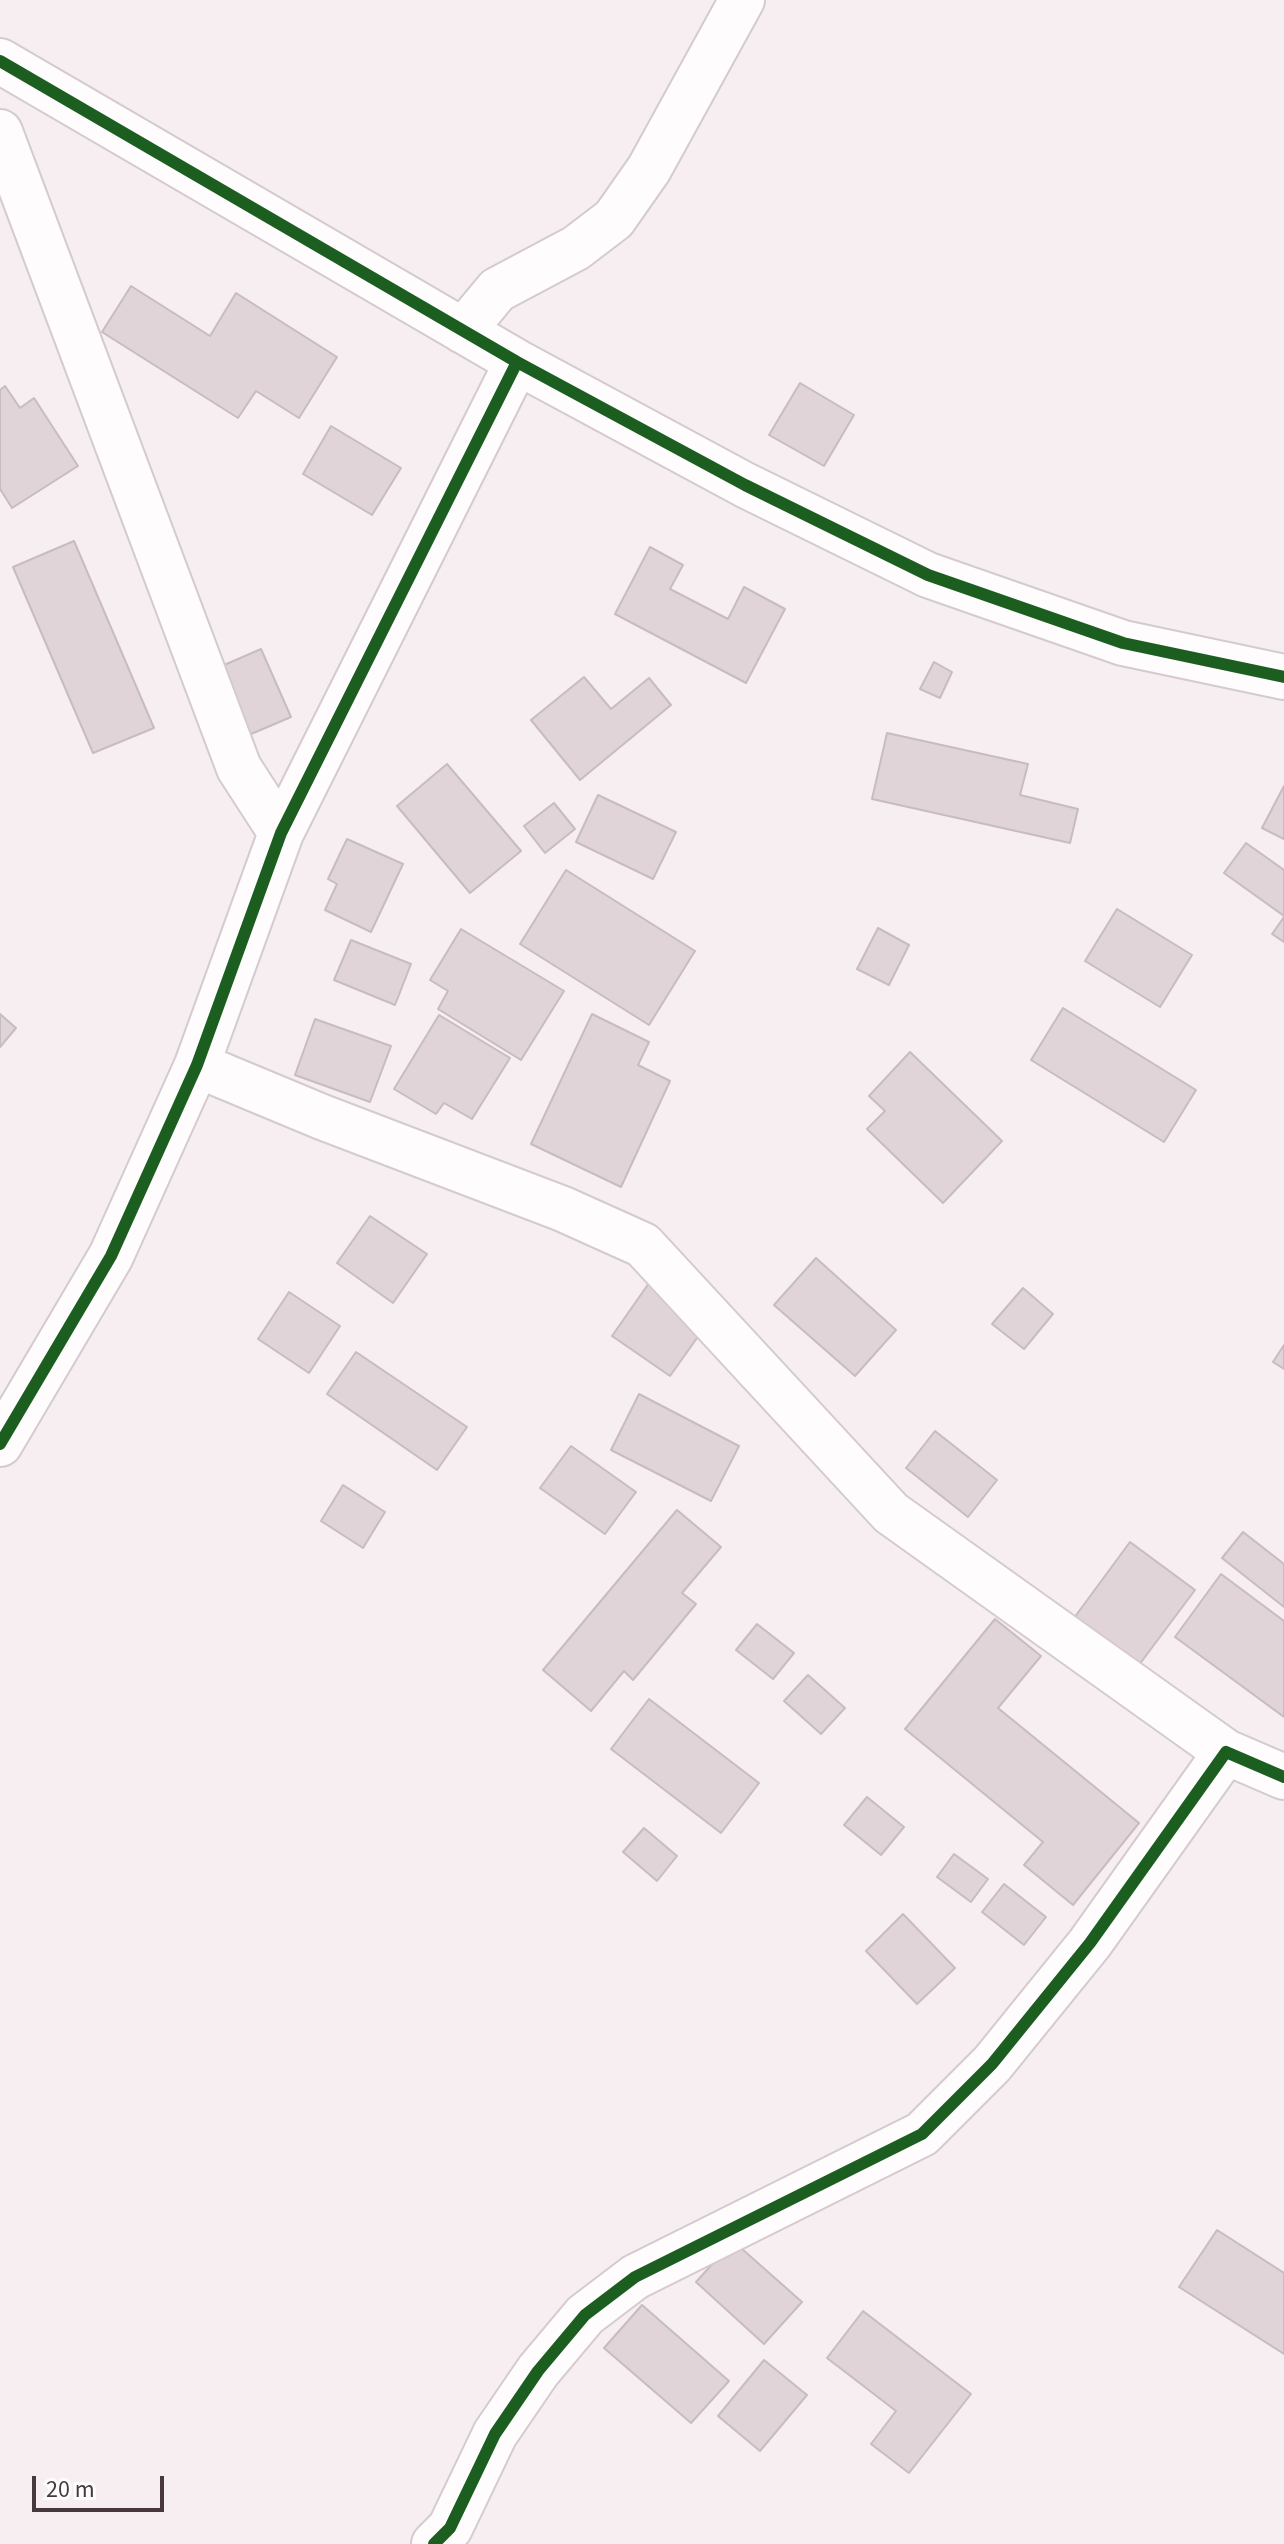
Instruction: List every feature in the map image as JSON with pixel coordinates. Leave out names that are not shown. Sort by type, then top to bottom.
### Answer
[{"type":"street","points":[[463,331],[497,290],[576,248],[614,219],[649,169],[742,0]]},
{"type":"street","points":[[0,61],[517,362],[745,485],[928,575],[1123,643],[1284,677]]},
{"type":"street","points":[[0,132],[239,768],[281,833]]},
{"type":"street","points":[[0,1444],[111,1256],[197,1065],[281,833],[517,362]]},
{"type":"street","points":[[197,1065],[322,1117],[563,1209],[643,1245],[891,1513],[1226,1752],[1284,1777]]},
{"type":"street","points":[[434,2544],[450,2528],[495,2434],[538,2371],[585,2315],[635,2277],[922,2134],[992,2064],[1090,1943],[1226,1752]]},
{"type":"building","points":[[131,286],[210,336],[236,293],[337,357],[299,418],[256,391],[238,418],[102,332]]},
{"type":"building","points":[[800,383],[854,415],[824,466],[769,435]]},
{"type":"building","points":[[5,386],[20,408],[34,398],[78,466],[12,508],[0,489],[0,390]]},
{"type":"building","points":[[331,426],[401,468],[372,515],[303,474]]},
{"type":"building","points":[[74,541],[154,728],[93,753],[13,567]]},
{"type":"building","points":[[650,547],[683,565],[670,589],[728,619],[744,587],[785,609],[746,683],[615,614]]},
{"type":"building","points":[[261,649],[291,717],[244,737],[215,669]]},
{"type":"building","points":[[934,662],[952,672],[940,698],[920,689]]},
{"type":"building","points":[[584,677],[611,709],[649,678],[671,705],[580,780],[531,720]]},
{"type":"building","points":[[887,733],[1028,764],[1020,795],[1078,809],[1070,843],[872,799]]},
{"type":"building","points":[[447,764],[521,851],[470,893],[397,806]]},
{"type":"building","points":[[1284,786],[1284,839],[1262,828]]},
{"type":"building","points":[[598,795],[676,832],[653,879],[576,842]]},
{"type":"building","points":[[554,803],[575,829],[545,853],[524,826]]},
{"type":"building","points":[[347,839],[403,864],[371,932],[325,910],[337,884],[328,879]]},
{"type":"building","points":[[1246,843],[1284,870],[1284,916],[1224,873]]},
{"type":"building","points":[[566,870],[695,951],[649,1025],[520,944]]},
{"type":"building","points":[[1117,909],[1192,955],[1160,1007],[1085,961]]},
{"type":"building","points":[[1284,917],[1284,942],[1272,934]]},
{"type":"building","points":[[878,928],[909,945],[889,985],[857,969]]},
{"type":"building","points":[[461,929],[564,991],[521,1060],[438,1009],[448,991],[430,980]]},
{"type":"building","points":[[351,940],[411,964],[395,1005],[334,980]]},
{"type":"building","points":[[1063,1008],[1196,1090],[1164,1142],[1031,1060]]},
{"type":"building","points":[[0,1014],[16,1028],[0,1047]]},
{"type":"building","points":[[592,1014],[649,1042],[638,1065],[670,1081],[621,1187],[531,1144]]},
{"type":"building","points":[[439,1015],[510,1058],[472,1119],[444,1103],[436,1114],[394,1089]]},
{"type":"building","points":[[315,1019],[391,1046],[370,1102],[295,1075]]},
{"type":"building","points":[[910,1052],[1002,1141],[943,1203],[867,1129],[885,1111],[869,1096]]},
{"type":"building","points":[[370,1216],[427,1254],[393,1303],[337,1263]]},
{"type":"building","points":[[816,1258],[896,1330],[855,1376],[774,1305]]},
{"type":"building","points":[[649,1283],[707,1324],[670,1376],[612,1336]]},
{"type":"building","points":[[1023,1288],[1053,1314],[1024,1349],[992,1324]]},
{"type":"building","points":[[289,1292],[340,1326],[309,1373],[258,1339]]},
{"type":"building","points":[[1284,1345],[1284,1369],[1273,1362]]},
{"type":"building","points":[[356,1352],[467,1427],[437,1470],[327,1394]]},
{"type":"building","points":[[639,1394],[739,1446],[711,1501],[611,1450]]},
{"type":"building","points":[[935,1431],[997,1480],[968,1517],[906,1468]]},
{"type":"building","points":[[571,1446],[636,1492],[605,1534],[540,1488]]},
{"type":"building","points":[[343,1485],[385,1512],[363,1548],[321,1521]]},
{"type":"building","points":[[677,1510],[721,1547],[682,1593],[696,1604],[633,1680],[624,1671],[591,1711],[543,1670]]},
{"type":"building","points":[[1243,1532],[1284,1564],[1284,1607],[1222,1558]]},
{"type":"building","points":[[1130,1542],[1195,1590],[1139,1665],[1074,1618]]},
{"type":"building","points":[[1221,1574],[1284,1621],[1284,1717],[1175,1637]]},
{"type":"building","points":[[995,1619],[1041,1656],[998,1708],[1139,1823],[1073,1905],[1024,1865],[1043,1842],[905,1729]]},
{"type":"building","points":[[757,1624],[794,1653],[773,1679],[736,1650]]},
{"type":"building","points":[[808,1675],[845,1708],[821,1734],[784,1701]]},
{"type":"building","points":[[649,1699],[759,1783],[721,1833],[611,1749]]},
{"type":"building","points":[[867,1797],[904,1827],[881,1855],[844,1825]]},
{"type":"building","points":[[644,1828],[677,1856],[657,1881],[623,1852]]},
{"type":"building","points":[[954,1854],[988,1879],[971,1902],[937,1877]]},
{"type":"building","points":[[1004,1884],[1046,1917],[1024,1945],[982,1912]]},
{"type":"building","points":[[903,1914],[955,1968],[917,2004],[866,1951]]},
{"type":"building","points":[[1217,2230],[1284,2273],[1284,2354],[1179,2287]]},
{"type":"building","points":[[733,2241],[802,2302],[764,2344],[696,2282]]},
{"type":"building","points":[[642,2305],[729,2381],[691,2423],[604,2348]]},
{"type":"building","points":[[863,2311],[971,2394],[909,2473],[871,2444],[896,2411],[827,2358]]},
{"type":"building","points":[[764,2360],[807,2395],[760,2451],[718,2416]]},
{"type":"cycle path","points":[[0,61],[517,362],[745,485],[928,575],[1123,643],[1284,677]]},
{"type":"cycle path","points":[[0,1444],[111,1256],[197,1065],[281,833],[517,362]]},
{"type":"cycle path","points":[[434,2544],[450,2528],[495,2434],[538,2371],[585,2315],[635,2277],[922,2134],[992,2064],[1090,1943],[1226,1752],[1284,1777]]}]
